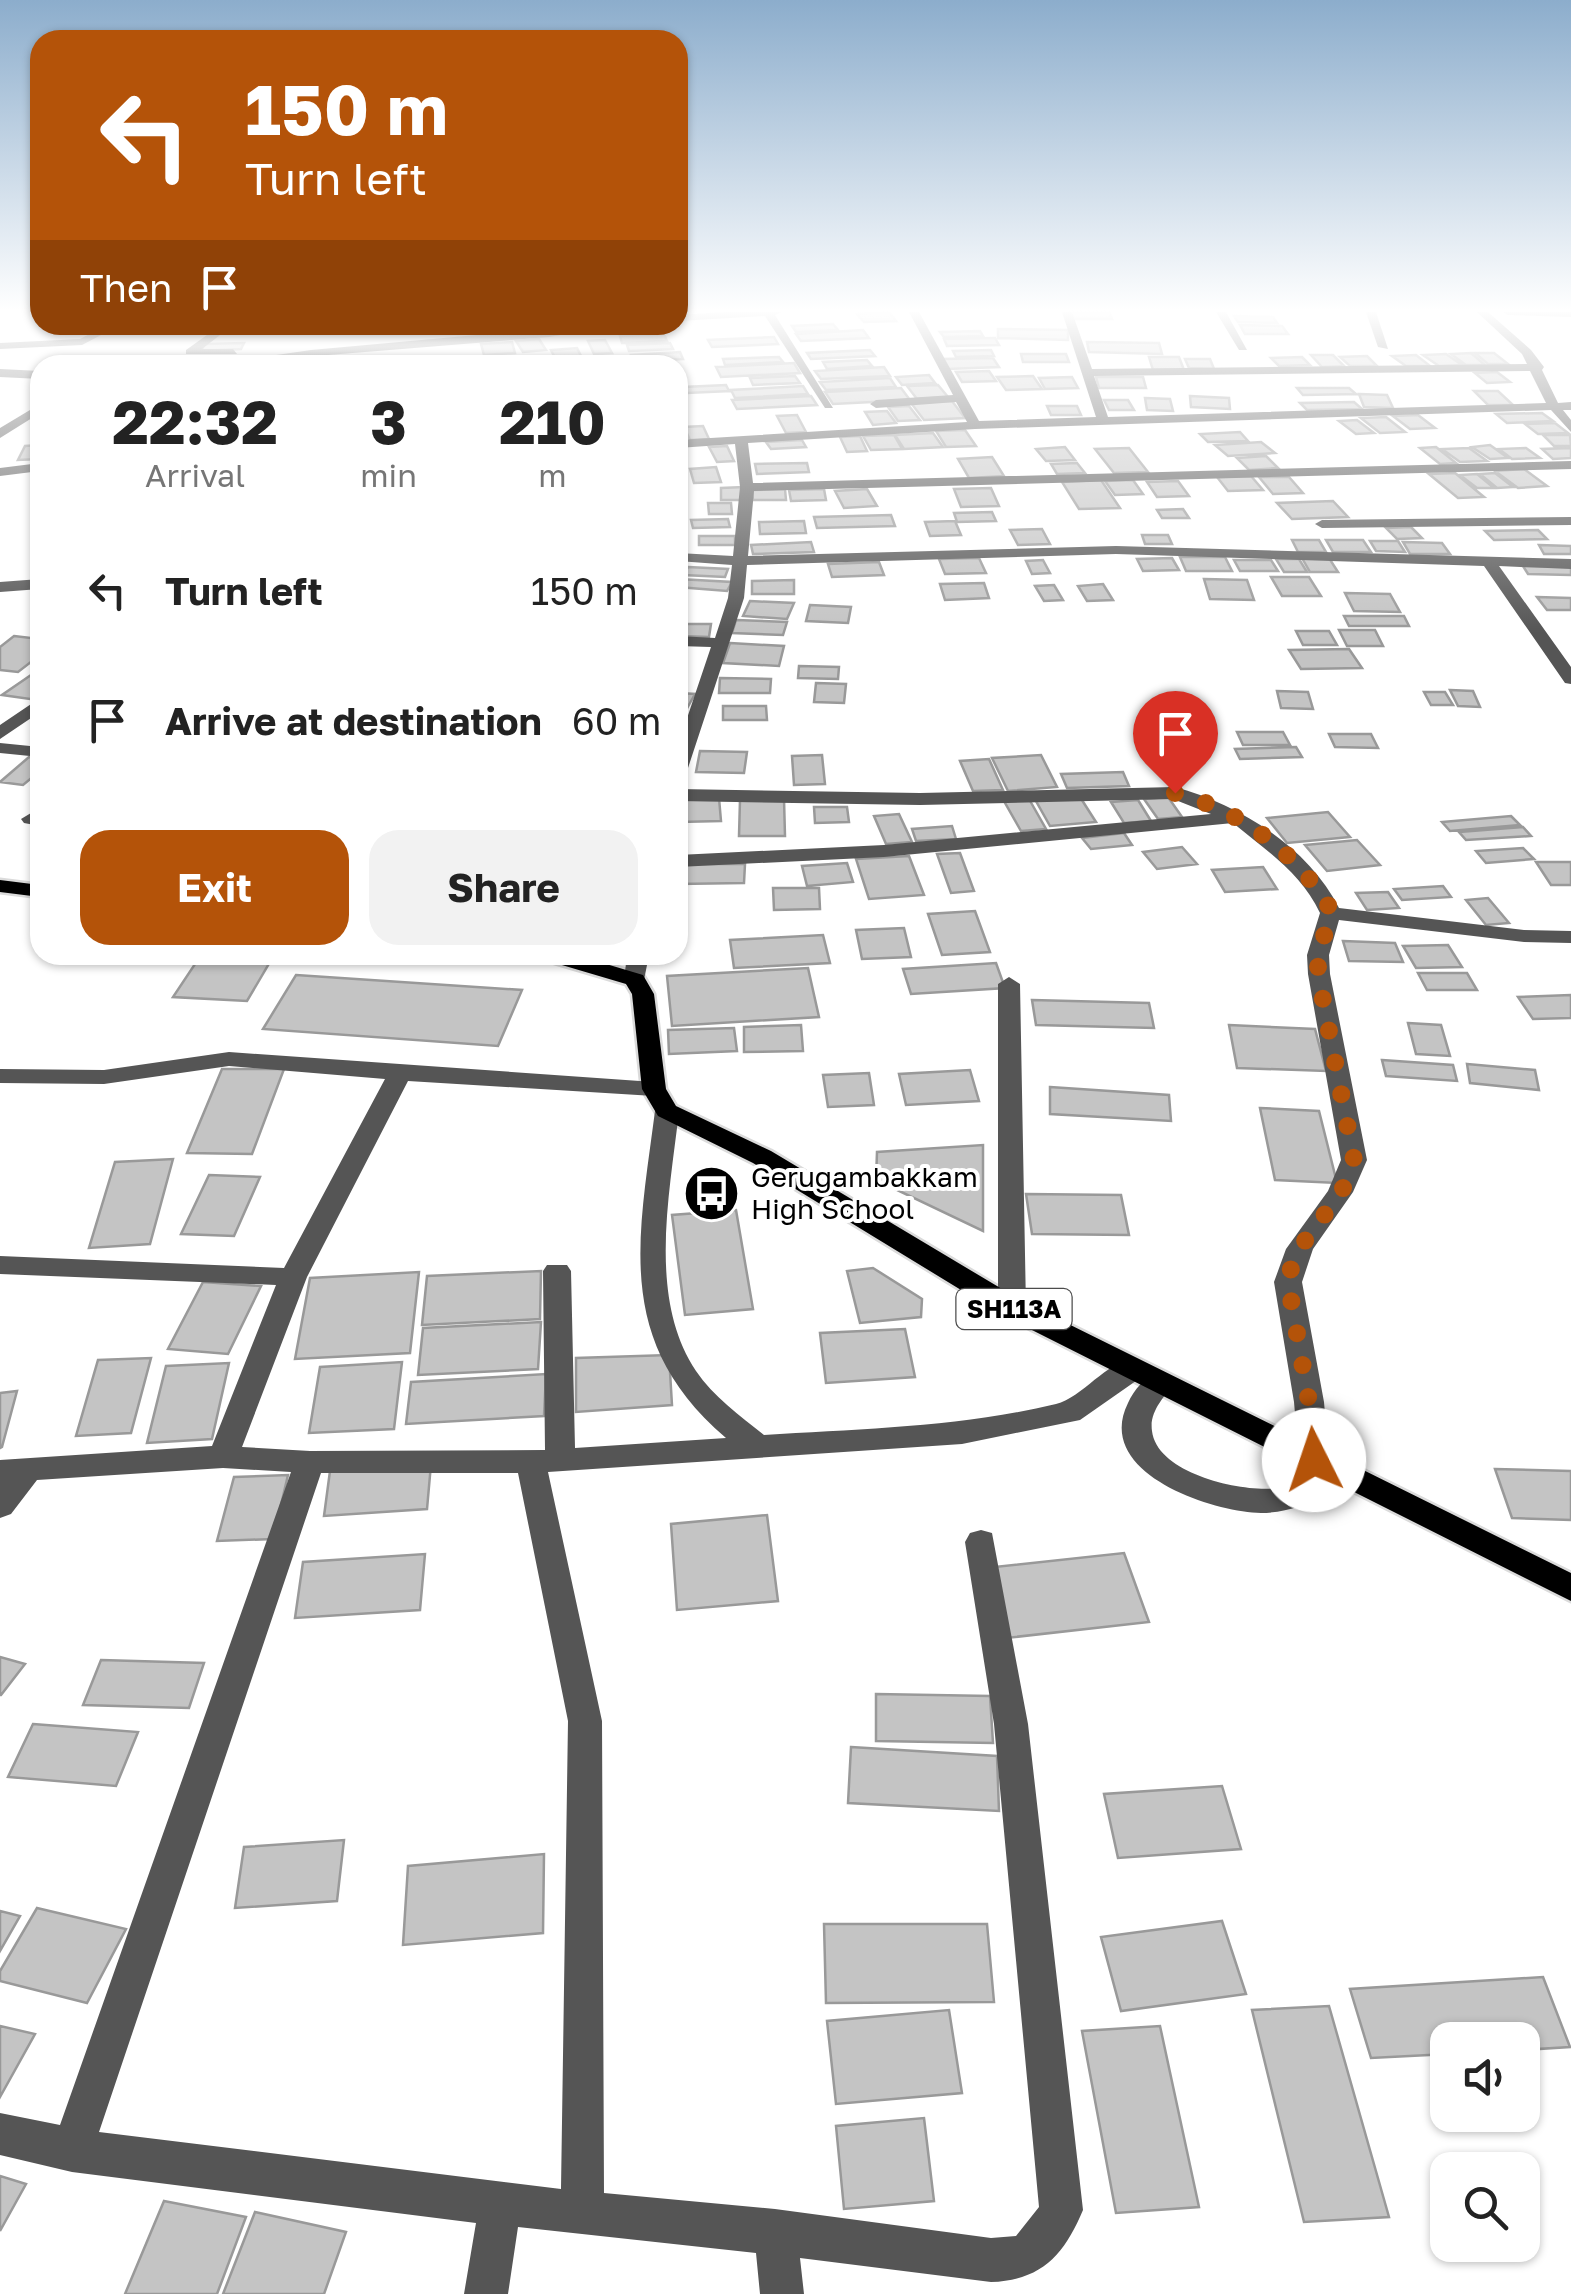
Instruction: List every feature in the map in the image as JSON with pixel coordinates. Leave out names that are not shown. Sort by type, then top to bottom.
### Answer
[{"type":"main road","points":[[0,886],[30,890]]},
{"type":"main road","points":[[636,967],[644,994],[660,1100]]},
{"type":"main road","name":"SH113A","points":[[660,1100],[1012,1308],[1571,1588]]},
{"type":"street","points":[[0,434],[23,419]]},
{"type":"street","points":[[972,419],[975,424]]},
{"type":"street","points":[[688,443],[975,424],[1134,419]]},
{"type":"street","points":[[688,714],[736,598],[748,487],[741,440]]},
{"type":"street","points":[[748,487],[1571,465]]},
{"type":"street","points":[[0,472],[30,468]]},
{"type":"street","points":[[1322,524],[1571,522]]},
{"type":"street","points":[[688,558],[738,561],[1116,550],[1571,564]]},
{"type":"street","points":[[1488,560],[1571,679]]},
{"type":"street","points":[[0,587],[30,585]]},
{"type":"street","points":[[688,642],[720,644]]},
{"type":"street","points":[[0,710],[30,707]]},
{"type":"street","points":[[0,734],[30,710]]},
{"type":"street","points":[[0,748],[30,751]]},
{"type":"street","points":[[688,795],[920,799],[1175,793],[1237,817],[1302,869],[1317,885],[1332,912],[1318,954],[1318,974],[1354,1160],[1349,1182],[1305,1237],[1290,1265],[1288,1282],[1312,1418],[1314,1460]]},
{"type":"street","points":[[688,861],[884,851],[1237,817]]},
{"type":"street","points":[[1332,912],[1524,936],[1571,937]]},
{"type":"street","points":[[1008,984],[1012,1308]]},
{"type":"street","points":[[0,1076],[104,1077],[229,1058],[660,1100],[652,1239],[660,1316],[684,1376],[716,1412],[758,1447]]},
{"type":"street","points":[[223,1457],[294,1277],[400,1073]]},
{"type":"street","points":[[0,1265],[294,1277]]},
{"type":"street","points":[[557,1271],[545,1461],[586,1721],[582,2215]]},
{"type":"street","points":[[0,1506],[14,1470],[223,1457],[310,1462],[545,1461],[962,1433],[1070,1412],[1146,1376]]},
{"type":"street","points":[[1146,1376],[1134,1422],[1142,1445],[1156,1465],[1177,1480],[1232,1499],[1263,1501],[1297,1498],[1342,1474]]},
{"type":"street","points":[[72,2151],[310,1462]]},
{"type":"street","points":[[0,2134],[72,2151],[500,2206],[775,2231],[991,2260],[1021,2260],[1044,2242],[1061,2210],[1011,1724],[981,1542]]},
{"type":"street","points":[[486,2294],[500,2206]]},
{"type":"street","points":[[775,2231],[782,2294]]},
{"type":"building","points":[[779,419],[799,419],[806,432],[786,433]]},
{"type":"building","points":[[869,419],[893,419],[896,423],[873,425]]},
{"type":"building","points":[[1362,419],[1389,419],[1405,432],[1380,433]]},
{"type":"building","points":[[1397,419],[1423,419],[1435,428],[1410,429]]},
{"type":"building","points":[[1502,419],[1553,421],[1507,423]]},
{"type":"building","points":[[1357,420],[1374,433],[1356,434],[1339,421]]},
{"type":"building","points":[[1555,423],[1568,433],[1538,434],[1525,424]]},
{"type":"building","points":[[703,426],[709,439],[690,440],[688,427]]},
{"type":"building","points":[[965,430],[976,446],[946,447],[936,431]]},
{"type":"building","points":[[1240,432],[1248,441],[1208,442],[1200,434]]},
{"type":"building","points":[[933,433],[943,447],[904,449],[895,435]]},
{"type":"building","points":[[894,435],[902,449],[871,450],[863,436]]},
{"type":"building","points":[[1543,435],[1570,435],[1571,446],[1554,446]]},
{"type":"building","points":[[860,436],[867,451],[847,452],[840,437]]},
{"type":"building","points":[[802,440],[806,447],[771,449],[766,442]]},
{"type":"building","points":[[1261,442],[1275,453],[1228,456],[1215,445]]},
{"type":"building","points":[[1490,445],[1508,458],[1490,459],[1472,447]]},
{"type":"building","points":[[25,446],[30,446],[30,459],[18,460]]},
{"type":"building","points":[[727,446],[734,461],[717,462],[709,447]]},
{"type":"building","points":[[1065,447],[1075,460],[1046,461],[1036,449]]},
{"type":"building","points":[[1436,447],[1456,463],[1440,464],[1420,448]]},
{"type":"building","points":[[1129,448],[1148,472],[1114,473],[1095,449]]},
{"type":"building","points":[[1469,448],[1487,461],[1460,462],[1442,449]]},
{"type":"building","points":[[1526,448],[1540,458],[1512,459],[1499,449]]},
{"type":"building","points":[[1571,448],[1571,458],[1553,459],[1542,449]]},
{"type":"building","points":[[1266,456],[1278,468],[1249,470],[1237,458]]},
{"type":"building","points":[[992,457],[1004,476],[969,478],[958,459]]},
{"type":"building","points":[[807,463],[809,472],[757,474],[755,464]]},
{"type":"building","points":[[1077,463],[1085,473],[1057,474],[1051,464]]},
{"type":"building","points":[[716,467],[721,482],[694,483],[690,469]]},
{"type":"building","points":[[1524,469],[1547,486],[1518,488],[1495,471]]},
{"type":"building","points":[[1455,473],[1484,497],[1458,498],[1429,474]]},
{"type":"building","points":[[1495,473],[1513,487],[1497,488],[1480,474]]},
{"type":"building","points":[[1477,474],[1494,488],[1477,488],[1460,475]]},
{"type":"building","points":[[1251,476],[1263,490],[1228,491],[1217,477]]},
{"type":"building","points":[[1259,477],[1289,477],[1303,493],[1273,494]]},
{"type":"building","points":[[1101,480],[1120,508],[1079,509],[1062,482]]},
{"type":"building","points":[[1133,480],[1143,494],[1115,495],[1105,481]]},
{"type":"building","points":[[1178,481],[1189,496],[1157,497],[1147,482]]},
{"type":"building","points":[[744,487],[744,500],[721,500],[721,488]]},
{"type":"building","points":[[991,488],[999,506],[961,507],[954,489]]},
{"type":"building","points":[[785,489],[786,500],[753,500],[752,490]]},
{"type":"building","points":[[824,489],[826,500],[791,501],[789,490]]},
{"type":"building","points":[[867,489],[877,506],[844,508],[835,491]]},
{"type":"building","points":[[1333,501],[1348,517],[1292,519],[1277,503]]},
{"type":"building","points":[[708,503],[731,503],[732,514],[709,514]]},
{"type":"building","points":[[1183,509],[1189,518],[1162,518],[1157,510]]},
{"type":"building","points":[[992,512],[996,521],[957,522],[954,513]]},
{"type":"building","points":[[891,515],[895,526],[817,528],[814,517]]},
{"type":"building","points":[[728,519],[730,527],[693,528],[691,520]]},
{"type":"building","points":[[804,521],[806,533],[760,534],[759,522]]},
{"type":"building","points":[[955,521],[961,535],[930,536],[925,522]]},
{"type":"building","points":[[1411,527],[1422,538],[1397,539],[1386,528]]},
{"type":"building","points":[[1042,529],[1050,544],[1018,545],[1010,530]]},
{"type":"building","points":[[1538,530],[1547,539],[1494,540],[1485,531]]},
{"type":"building","points":[[1142,535],[1168,535],[1172,544],[1145,544]]},
{"type":"building","points":[[699,536],[735,536],[735,545],[699,545]]},
{"type":"building","points":[[1292,540],[1319,540],[1326,552],[1298,552]]},
{"type":"building","points":[[1326,540],[1363,540],[1371,552],[1333,552]]},
{"type":"building","points":[[1370,541],[1398,541],[1405,552],[1376,551]]},
{"type":"building","points":[[811,542],[814,552],[753,554],[751,545]]},
{"type":"building","points":[[1403,542],[1442,543],[1450,554],[1410,554]]},
{"type":"building","points":[[1539,545],[1571,546],[1571,554],[1544,554]]},
{"type":"building","points":[[1180,557],[1225,557],[1232,571],[1186,571]]},
{"type":"building","points":[[979,558],[986,573],[945,574],[939,559]]},
{"type":"building","points":[[1172,558],[1179,570],[1143,571],[1137,559]]},
{"type":"building","points":[[1302,558],[1329,558],[1338,572],[1310,572]]},
{"type":"building","points":[[1276,559],[1299,559],[1307,572],[1284,572]]},
{"type":"building","points":[[1043,560],[1050,573],[1032,574],[1026,561]]},
{"type":"building","points":[[1234,560],[1271,560],[1278,571],[1240,571]]},
{"type":"building","points":[[879,562],[884,575],[832,577],[828,564]]},
{"type":"building","points":[[1523,566],[1571,567],[1571,575],[1528,574]]},
{"type":"building","points":[[688,567],[728,569],[725,577],[688,575]]},
{"type":"building","points":[[1271,577],[1309,577],[1321,596],[1282,596]]},
{"type":"building","points":[[1204,579],[1247,580],[1254,600],[1210,599]]},
{"type":"building","points":[[688,580],[732,582],[727,591],[688,588]]},
{"type":"building","points":[[794,580],[794,594],[752,594],[752,581]]},
{"type":"building","points":[[984,583],[989,598],[945,600],[940,584]]},
{"type":"building","points":[[1103,584],[1113,600],[1087,601],[1078,586]]},
{"type":"building","points":[[1054,585],[1063,600],[1044,601],[1035,586]]},
{"type":"building","points":[[1345,593],[1390,594],[1400,612],[1354,611]]},
{"type":"building","points":[[1537,597],[1571,598],[1571,610],[1547,610]]},
{"type":"building","points":[[750,601],[794,603],[787,619],[743,616]]},
{"type":"building","points":[[810,605],[851,607],[848,623],[806,621]]},
{"type":"building","points":[[1344,616],[1404,616],[1409,626],[1349,626]]},
{"type":"building","points":[[736,620],[787,622],[783,635],[732,633]]},
{"type":"building","points":[[688,624],[711,624],[709,637],[688,636]]},
{"type":"building","points":[[1339,630],[1375,630],[1383,646],[1347,646]]},
{"type":"building","points":[[1296,631],[1329,631],[1337,645],[1303,645]]},
{"type":"building","points":[[14,636],[30,638],[30,663],[18,672],[0,670],[0,647]]},
{"type":"building","points":[[730,643],[784,646],[779,666],[723,663]]},
{"type":"building","points":[[1349,649],[1362,668],[1301,669],[1289,650]]},
{"type":"building","points":[[799,666],[839,667],[838,679],[798,678]]},
{"type":"building","points":[[30,676],[30,699],[2,695]]},
{"type":"building","points":[[720,678],[771,679],[770,693],[719,693]]},
{"type":"building","points":[[816,683],[846,684],[844,703],[814,702]]},
{"type":"building","points":[[1450,690],[1473,691],[1480,707],[1458,706]]},
{"type":"building","points":[[1277,691],[1308,692],[1313,709],[1281,708]]},
{"type":"building","points":[[1424,692],[1445,692],[1453,705],[1431,705]]},
{"type":"building","points":[[723,706],[766,706],[767,720],[723,720]]},
{"type":"building","points":[[1237,732],[1283,732],[1290,745],[1243,745]]},
{"type":"building","points":[[1329,734],[1371,734],[1378,748],[1335,747]]},
{"type":"building","points":[[1296,747],[1302,757],[1240,759],[1235,749]]},
{"type":"building","points":[[700,751],[747,752],[744,773],[696,772]]},
{"type":"building","points":[[822,755],[825,784],[794,785],[792,756]]},
{"type":"building","points":[[1041,755],[1057,787],[1008,791],[992,758]]},
{"type":"building","points":[[30,757],[30,779],[23,785],[0,782]]},
{"type":"building","points":[[989,759],[1003,790],[973,791],[960,761]]},
{"type":"building","points":[[1123,772],[1129,786],[1067,788],[1061,774]]},
{"type":"building","points":[[1080,797],[1096,822],[1050,826],[1036,801]]},
{"type":"building","points":[[1168,797],[1182,817],[1158,819],[1144,799]]},
{"type":"building","points":[[719,798],[721,821],[688,822],[688,799]]},
{"type":"building","points":[[784,799],[785,836],[739,836],[740,800]]},
{"type":"building","points":[[1029,799],[1046,829],[1021,831],[1004,801]]},
{"type":"building","points":[[1138,800],[1151,821],[1124,823],[1111,802]]},
{"type":"building","points":[[814,807],[847,807],[849,822],[815,823]]},
{"type":"building","points":[[1328,812],[1350,837],[1287,843],[1267,818]]},
{"type":"building","points":[[899,814],[912,842],[886,844],[874,816]]},
{"type":"building","points":[[1511,816],[1520,825],[1450,831],[1442,822]]},
{"type":"building","points":[[952,826],[956,839],[916,841],[912,829]]},
{"type":"building","points":[[1523,827],[1531,836],[1466,840],[1459,832]]},
{"type":"building","points":[[1124,833],[1132,845],[1091,849],[1082,838]]},
{"type":"building","points":[[1357,840],[1380,865],[1327,871],[1305,845]]},
{"type":"building","points":[[1182,847],[1197,864],[1157,869],[1143,852]]},
{"type":"building","points":[[1523,848],[1534,859],[1486,863],[1476,851]]},
{"type":"building","points":[[960,853],[974,891],[951,893],[937,854]]},
{"type":"building","points":[[909,856],[924,895],[869,899],[856,859]]},
{"type":"building","points":[[1536,862],[1571,862],[1571,885],[1551,885]]},
{"type":"building","points":[[847,863],[853,882],[807,886],[802,866]]},
{"type":"building","points":[[688,864],[745,864],[744,883],[688,884]]},
{"type":"building","points":[[1263,867],[1277,889],[1225,892],[1212,870]]},
{"type":"building","points":[[1443,886],[1451,897],[1402,900],[1394,889]]},
{"type":"building","points":[[773,888],[819,888],[820,909],[774,910]]},
{"type":"building","points":[[1388,892],[1399,908],[1367,910],[1356,893]]},
{"type":"building","points":[[1488,898],[1509,923],[1486,925],[1466,900]]},
{"type":"building","points":[[975,911],[990,952],[942,955],[928,914]]},
{"type":"building","points":[[904,928],[911,957],[862,959],[856,930]]},
{"type":"building","points":[[823,935],[830,963],[734,968],[730,940]]},
{"type":"building","points":[[1343,941],[1395,943],[1403,962],[1349,961]]},
{"type":"building","points":[[1448,945],[1462,967],[1416,968],[1403,946]]},
{"type":"building","points":[[996,963],[1005,988],[911,994],[903,969]]},
{"type":"building","points":[[194,965],[268,965],[247,1001],[173,997]]},
{"type":"building","points":[[808,968],[819,1017],[672,1026],[667,976]]},
{"type":"building","points":[[1418,973],[1467,973],[1477,990],[1427,990]]},
{"type":"building","points":[[296,975],[522,990],[498,1046],[263,1029]]},
{"type":"building","points":[[1571,995],[1571,1018],[1533,1019],[1518,997]]},
{"type":"building","points":[[1032,1000],[1149,1003],[1154,1028],[1036,1025]]},
{"type":"building","points":[[1408,1023],[1441,1025],[1450,1056],[1416,1054]]},
{"type":"building","points":[[801,1025],[803,1051],[744,1052],[744,1027]]},
{"type":"building","points":[[1229,1025],[1315,1029],[1326,1071],[1237,1068]]},
{"type":"building","points":[[734,1028],[737,1051],[669,1054],[668,1030]]},
{"type":"building","points":[[1382,1060],[1453,1065],[1457,1081],[1386,1076]]},
{"type":"building","points":[[1467,1064],[1535,1070],[1539,1090],[1470,1083]]},
{"type":"building","points":[[222,1069],[284,1069],[252,1154],[187,1153]]},
{"type":"building","points":[[970,1070],[979,1101],[906,1105],[899,1074]]},
{"type":"building","points":[[869,1073],[874,1105],[828,1107],[823,1075]]},
{"type":"building","points":[[1050,1087],[1169,1095],[1171,1121],[1050,1114]]},
{"type":"building","points":[[1260,1108],[1319,1111],[1337,1183],[1275,1180]]},
{"type":"building","points":[[983,1145],[983,1231],[876,1180],[877,1152]]},
{"type":"building","points":[[173,1159],[150,1244],[89,1248],[115,1162]]},
{"type":"building","points":[[209,1175],[260,1177],[234,1236],[181,1234]]},
{"type":"building","points":[[1026,1194],[1121,1195],[1129,1235],[1032,1234]]},
{"type":"building","points":[[736,1210],[753,1309],[685,1315],[672,1215]]},
{"type":"building","points":[[873,1268],[922,1299],[921,1317],[860,1323],[847,1271]]},
{"type":"building","points":[[541,1271],[540,1319],[422,1325],[427,1276]]},
{"type":"building","points":[[419,1272],[410,1353],[295,1359],[310,1278]]},
{"type":"building","points":[[203,1282],[261,1286],[228,1354],[168,1349]]},
{"type":"building","points":[[541,1322],[538,1369],[418,1375],[423,1328]]},
{"type":"building","points":[[905,1329],[915,1377],[826,1383],[820,1333]]},
{"type":"building","points":[[669,1355],[672,1405],[576,1412],[576,1358]]},
{"type":"building","points":[[151,1358],[131,1433],[76,1436],[98,1360]]},
{"type":"building","points":[[402,1362],[394,1429],[309,1433],[320,1367]]},
{"type":"building","points":[[229,1363],[212,1439],[147,1443],[166,1366]]},
{"type":"building","points":[[546,1374],[544,1416],[406,1424],[411,1382]]},
{"type":"building","points":[[17,1391],[2,1447],[0,1448],[0,1393]]},
{"type":"building","points":[[431,1464],[427,1509],[324,1516],[330,1471]]},
{"type":"building","points":[[1495,1469],[1571,1471],[1571,1520],[1512,1518]]},
{"type":"building","points":[[288,1475],[273,1539],[217,1541],[234,1477]]},
{"type":"building","points":[[767,1515],[778,1601],[677,1610],[671,1524]]},
{"type":"building","points":[[1124,1553],[1149,1622],[1006,1638],[985,1568]]},
{"type":"building","points":[[425,1554],[420,1610],[295,1618],[303,1562]]},
{"type":"building","points":[[0,1657],[25,1664],[1,1695],[0,1695]]},
{"type":"building","points":[[101,1660],[204,1663],[189,1708],[83,1705]]},
{"type":"building","points":[[876,1694],[990,1696],[993,1743],[876,1741]]},
{"type":"building","points":[[33,1724],[138,1732],[116,1786],[8,1777]]},
{"type":"building","points":[[851,1747],[997,1756],[999,1811],[848,1803]]},
{"type":"building","points":[[1222,1786],[1241,1849],[1118,1858],[1104,1794]]},
{"type":"building","points":[[344,1840],[337,1901],[235,1908],[244,1847]]},
{"type":"building","points":[[544,1854],[543,1933],[403,1945],[408,1866]]},
{"type":"building","points":[[37,1908],[126,1929],[87,2003],[0,1981],[0,1971]]},
{"type":"building","points":[[0,1911],[20,1916],[0,1951]]},
{"type":"building","points":[[1222,1921],[1246,1994],[1121,2011],[1101,1937]]},
{"type":"building","points":[[824,1924],[987,1924],[994,2002],[826,2003]]},
{"type":"building","points":[[1543,1977],[1570,2047],[1540,2049],[1540,2022],[1430,2022],[1430,2055],[1371,2058],[1350,1989]]},
{"type":"building","points":[[1329,2006],[1389,2217],[1304,2222],[1252,2010]]},
{"type":"building","points":[[949,2010],[962,2093],[836,2104],[827,2021]]},
{"type":"building","points":[[0,2026],[35,2034],[0,2097]]},
{"type":"building","points":[[1160,2026],[1199,2207],[1116,2213],[1082,2031]]},
{"type":"building","points":[[924,2118],[934,2201],[844,2209],[836,2126]]},
{"type":"building","points":[[0,2176],[26,2184],[0,2231]]},
{"type":"building","points":[[164,2201],[246,2217],[217,2294],[125,2294]]},
{"type":"building","points":[[255,2212],[346,2232],[324,2294],[223,2294]]},
{"type":"place","name":"Gerugambakkam High School","points":[[712,1193]]},
{"type":"route","points":[[1175,793],[1237,817],[1302,869],[1317,885],[1332,912],[1318,954],[1318,974],[1354,1160],[1349,1182],[1305,1237],[1290,1265],[1288,1282],[1314,1435],[1314,1460]]}]
